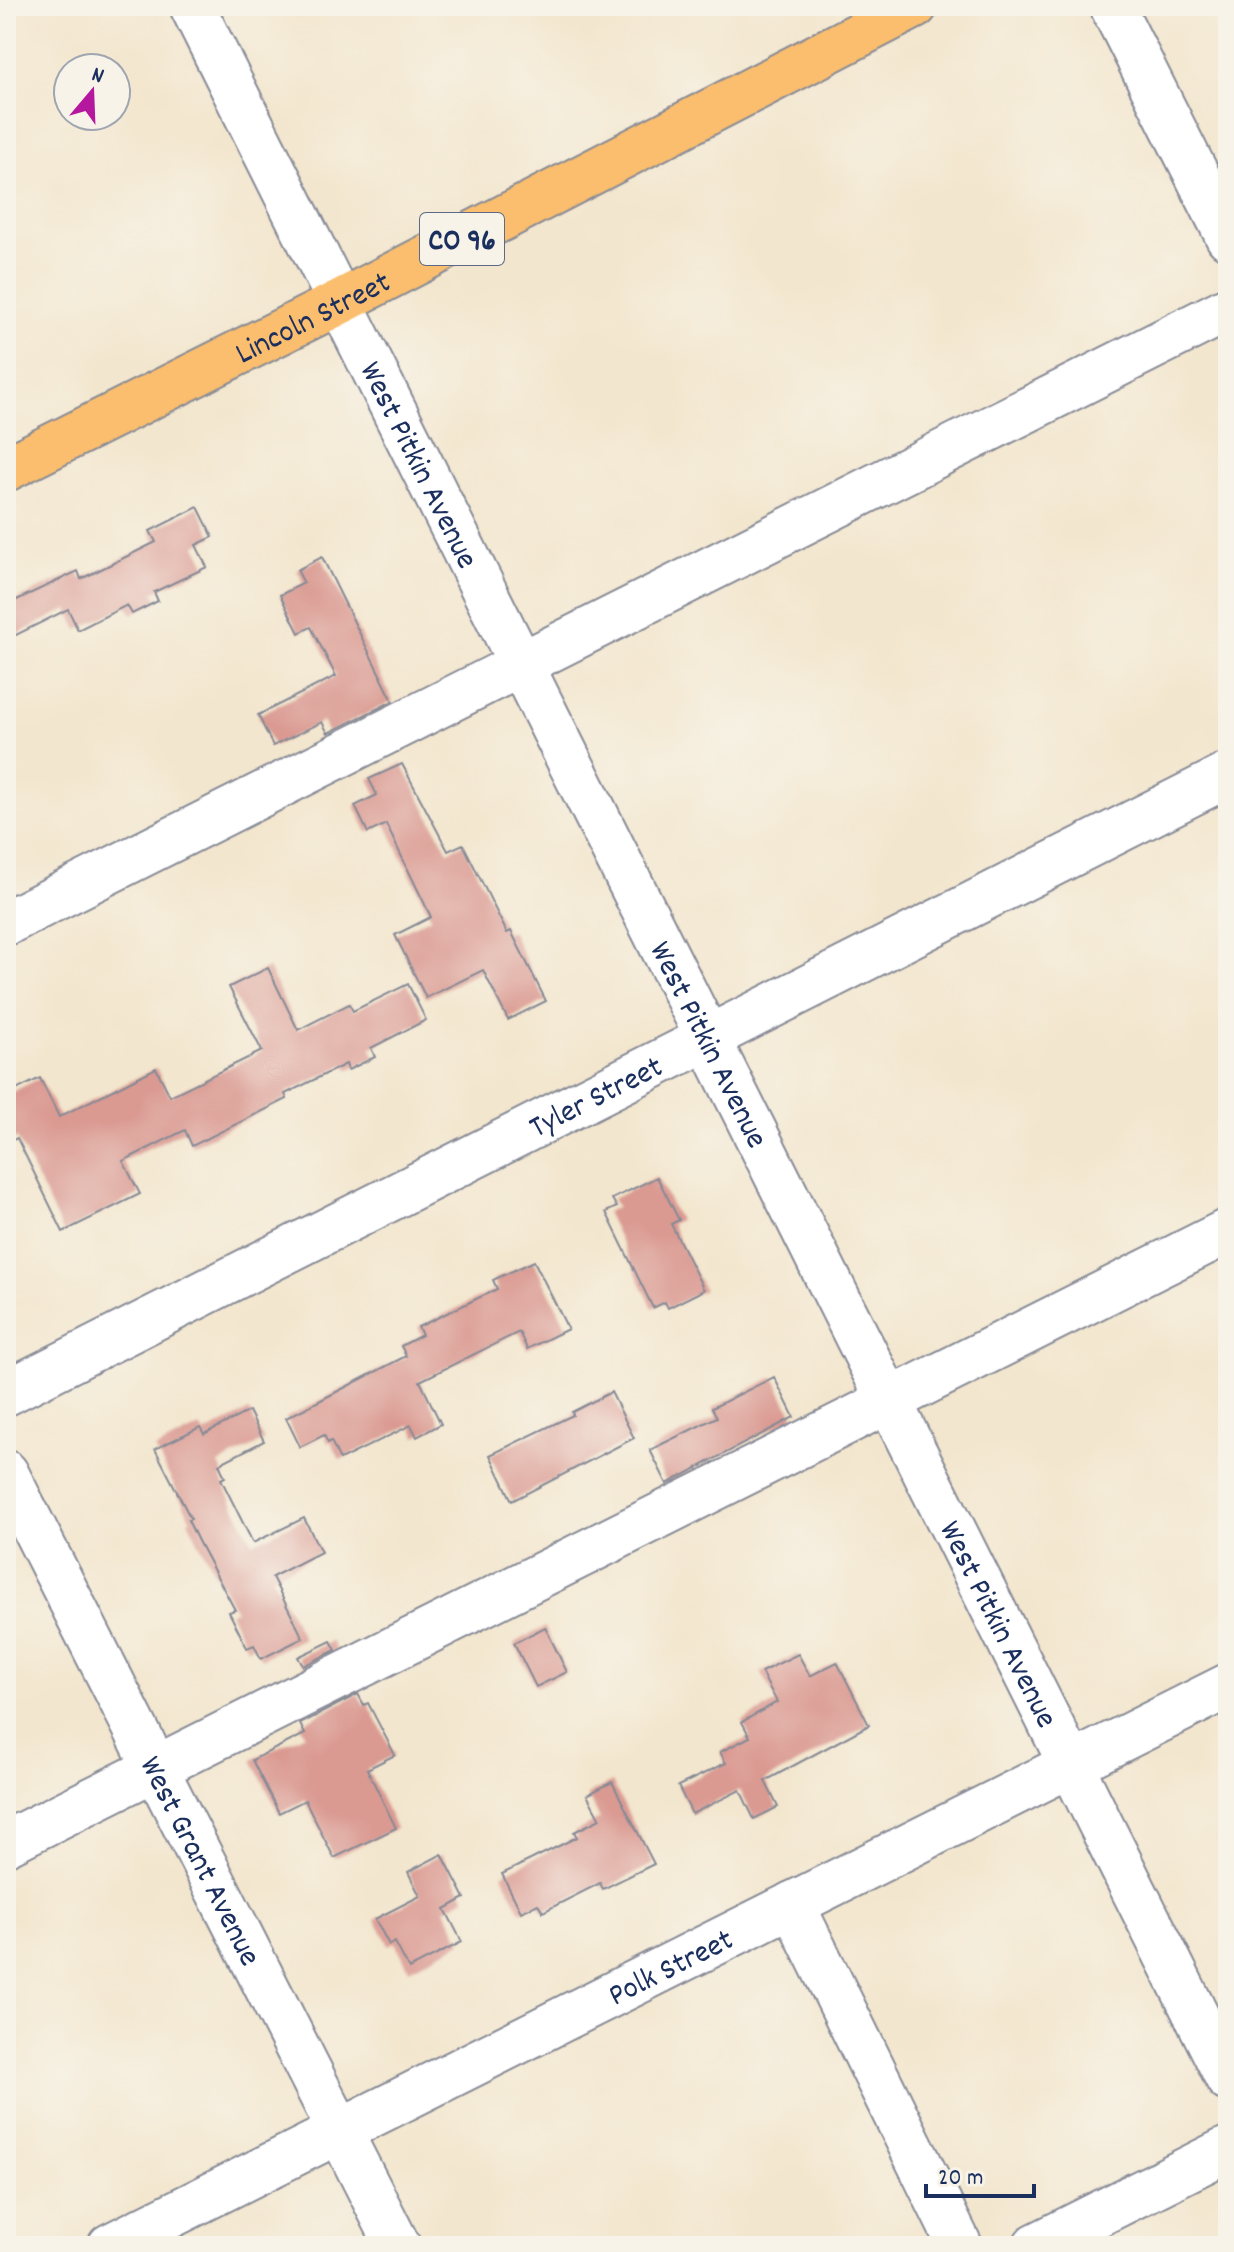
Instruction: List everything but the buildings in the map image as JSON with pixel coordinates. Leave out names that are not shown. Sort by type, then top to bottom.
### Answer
[{"type":"main road","name":"Lincoln Street","points":[[6,469],[340,302],[915,6]]},
{"type":"street","name":"West Pitkin Avenue","points":[[192,6],[1228,2079]]},
{"type":"street","points":[[1112,6],[1228,237]]},
{"type":"street","points":[[6,923],[1228,309]]},
{"type":"street","name":"Tyler Street","points":[[6,1393],[1228,775]]},
{"type":"street","points":[[6,1843],[1228,1231]]},
{"type":"street","name":"West Grant Avenue","points":[[6,1473],[398,2246]]},
{"type":"street","name":"Polk Street","points":[[110,2246],[1228,1686]]},
{"type":"street","points":[[792,1904],[960,2246]]},
{"type":"street","points":[[1035,2246],[1228,2149]]}]
